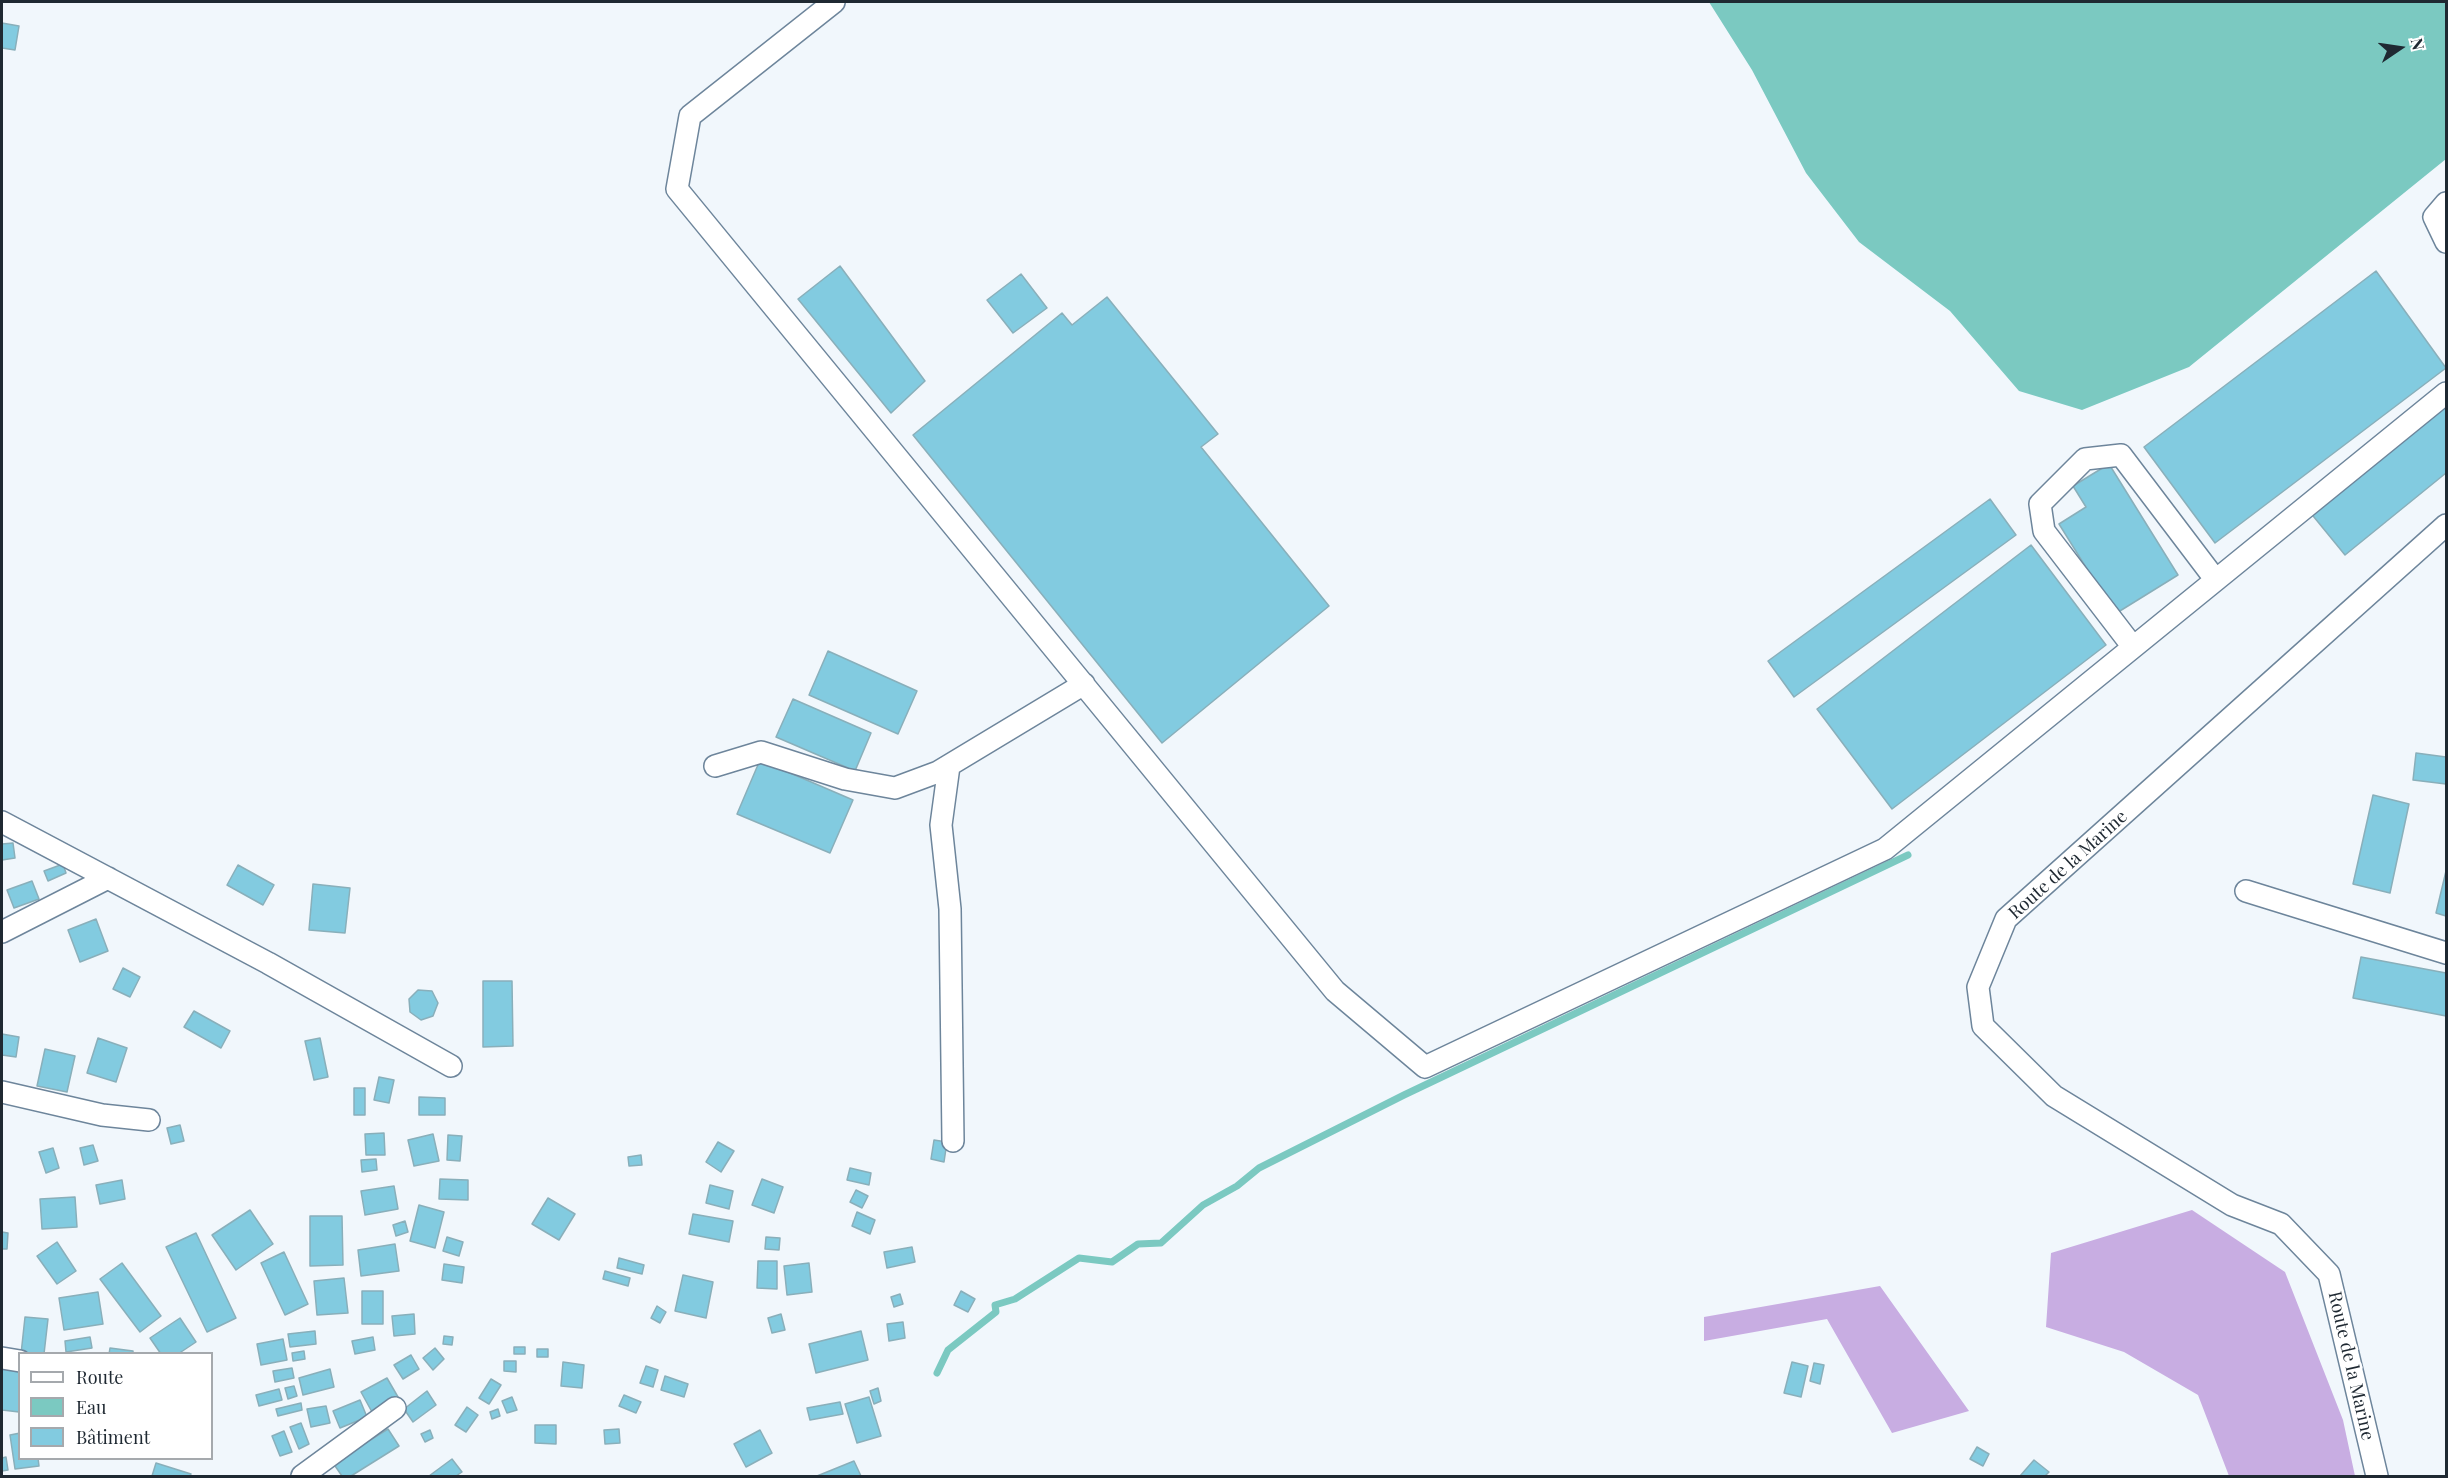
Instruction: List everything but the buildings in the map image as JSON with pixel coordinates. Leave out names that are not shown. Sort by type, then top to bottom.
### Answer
[{"type":"street","points":[[834,2],[690,116],[677,189],[1335,991],[1425,1066],[1885,849],[2446,393]]},
{"type":"street","points":[[2440,210],[2446,242]]},
{"type":"street","points":[[2133,647],[2044,531],[2040,504],[2085,459],[2121,455],[2215,579]]},
{"type":"street","name":"Route de la Marine","points":[[2376,1476],[2330,1274],[2281,1224],[2232,1206],[2054,1096],[1983,1026],[1978,987],[2006,919],[2446,525]]},
{"type":"street","points":[[715,766],[761,752],[845,779],[895,788],[949,766],[1084,684]]},
{"type":"street","points":[[949,766],[941,825],[950,909],[953,1142]]},
{"type":"street","points":[[2,822],[268,963],[451,1066]]},
{"type":"street","points":[[2,932],[108,878]]},
{"type":"street","points":[[2246,891],[2446,953]]},
{"type":"street","points":[[2,1092],[102,1115],[149,1120]]},
{"type":"street","points":[[2,1358],[18,1361]]},
{"type":"street","points":[[302,1476],[395,1408]]},
{"type":"shaded area","points":[[2192,1210],[2285,1272],[2343,1420],[2355,1476],[2229,1476],[2198,1395],[2124,1352],[2046,1327],[2051,1253]]},
{"type":"shaded area","points":[[1880,1286],[1969,1411],[1892,1433],[1827,1319],[1704,1341],[1704,1317]]},
{"type":"water","points":[[1709,2],[2446,2],[2446,159],[2189,367],[2082,410],[2019,391],[1950,311],[1859,242],[1806,173],[1752,70]]},
{"type":"waterway","points":[[937,1373],[948,1350],[996,1312],[995,1305],[1015,1299],[1079,1258],[1112,1262],[1138,1244],[1161,1243],[1203,1205],[1237,1186],[1259,1168],[1404,1095],[1908,855]]}]
